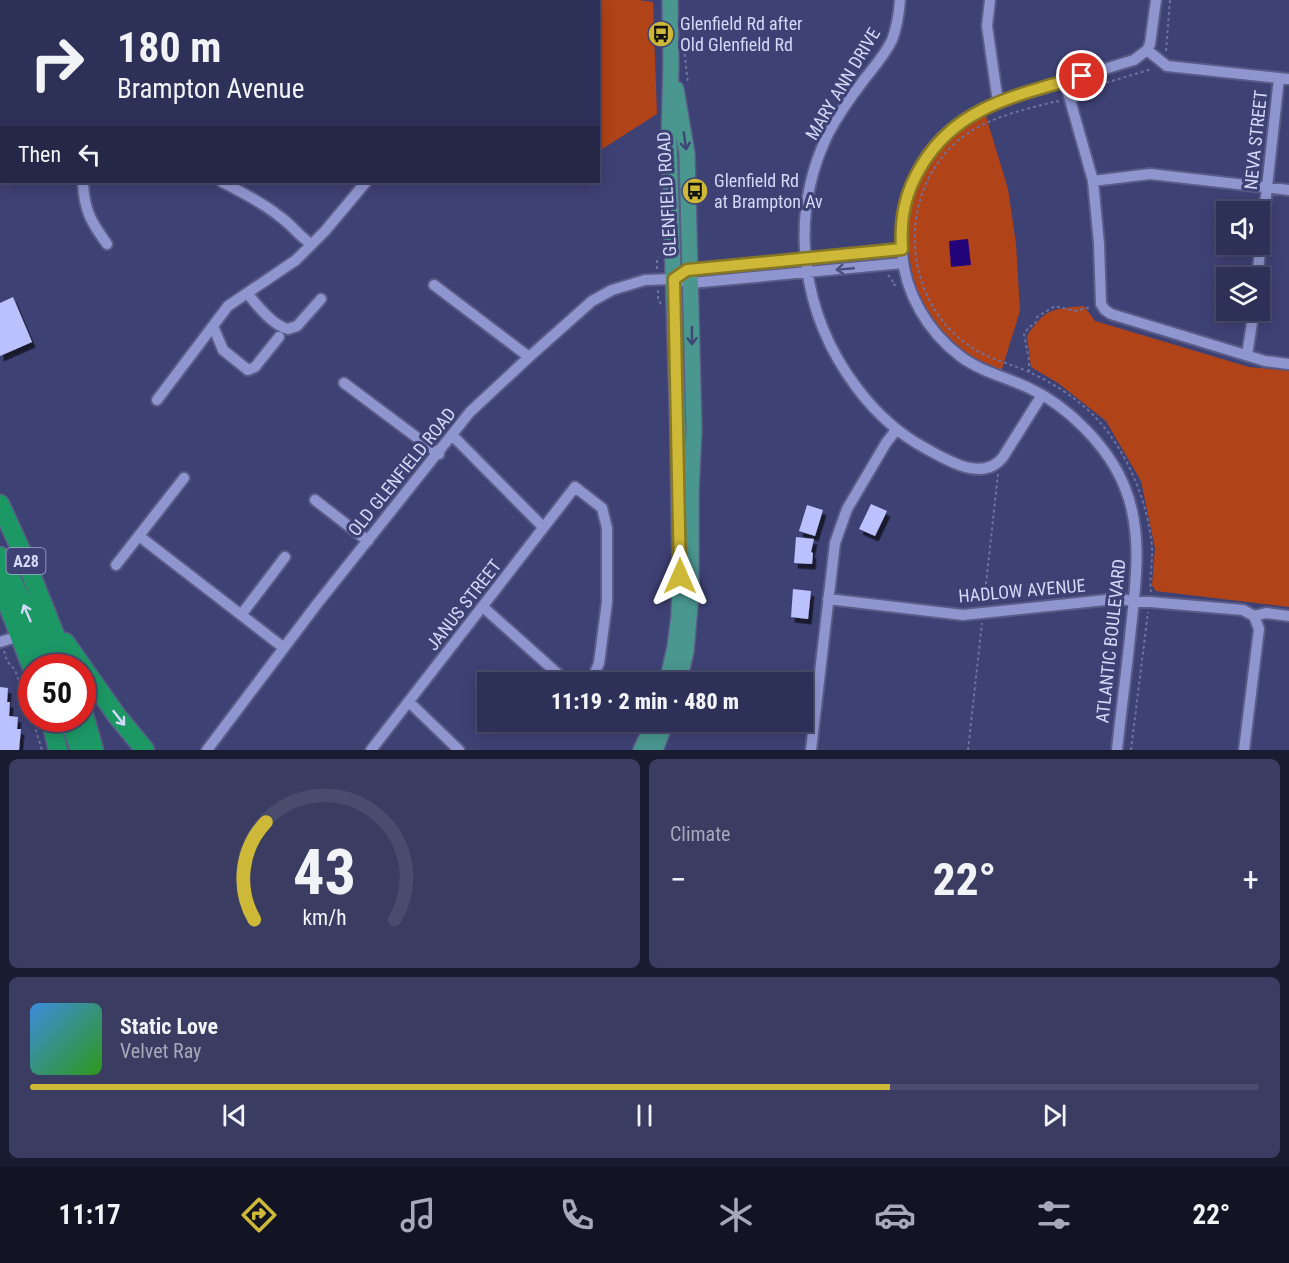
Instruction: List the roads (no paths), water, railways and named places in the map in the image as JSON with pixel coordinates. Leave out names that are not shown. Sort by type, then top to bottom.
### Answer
[{"type":"highway","name":"A28","points":[[0,504],[63,654]]},
{"type":"highway","points":[[0,556],[25,607],[43,654]]},
{"type":"highway","name":"A28","points":[[0,585],[26,654]]},
{"type":"highway","name":"A28","points":[[49,618],[111,707],[145,750]]},
{"type":"highway","points":[[54,732],[58,750]]},
{"type":"highway","points":[[74,732],[80,750]]},
{"type":"highway","points":[[89,732],[94,750]]},
{"type":"main road","name":"GLENFIELD ROAD","points":[[669,672],[675,647],[679,596],[680,527],[669,141],[670,0]]},
{"type":"main road","name":"GLENFIELD ROAD","points":[[671,63],[687,154],[694,431],[690,491],[691,594],[686,651],[681,672]]},
{"type":"main road","points":[[641,750],[649,732]]},
{"type":"main road","points":[[655,750],[662,732]]},
{"type":"street","name":"MARY ANN DRIVE","points":[[900,0],[898,22],[891,41],[829,133],[810,189],[806,217],[806,259],[817,315],[839,362],[869,403],[896,430],[951,462],[970,468],[989,469],[1003,457],[1042,395]]},
{"type":"street","points":[[990,0],[987,26],[998,102]]},
{"type":"street","points":[[1156,0],[1152,35],[1147,50],[1167,66],[1284,78]]},
{"type":"street","name":"ATLANTIC BOULEVARD","points":[[1117,750],[1134,600],[1137,548],[1134,522],[1125,488],[1093,438],[1072,416],[1029,388],[980,369],[960,356],[935,332],[917,306],[905,275],[901,231],[905,200],[911,185],[927,156],[949,131],[976,112],[998,102],[1134,60],[1147,50]]},
{"type":"street","name":"NEVA STREET","points":[[1258,267],[1267,188],[1284,78]]},
{"type":"street","points":[[1065,82],[1093,180],[1099,244],[1101,304],[1105,310],[1111,314],[1265,361],[1289,364]]},
{"type":"street","points":[[1093,180],[1150,174],[1289,190]]},
{"type":"street","points":[[83,183],[86,211],[92,225],[107,244]]},
{"type":"street","points":[[224,183],[273,211],[297,235],[311,244]]},
{"type":"street","points":[[157,400],[228,306],[282,270],[311,244],[325,231],[365,183]]},
{"type":"street","points":[[674,279],[806,259],[902,249]]},
{"type":"street","points":[[690,277],[807,272],[903,263]]},
{"type":"street","name":"OLD GLENFIELD ROAD","points":[[207,750],[284,648],[470,412],[592,301],[612,290],[645,280],[674,279]]},
{"type":"street","points":[[434,285],[529,357]]},
{"type":"street","points":[[247,293],[279,325],[288,329],[297,326],[321,299]]},
{"type":"street","points":[[1247,355],[1252,321]]},
{"type":"street","points":[[213,326],[223,350],[248,370],[255,367],[279,337]]},
{"type":"street","points":[[344,383],[439,454]]},
{"type":"street","points":[[811,750],[835,543],[843,519],[886,443],[896,430]]},
{"type":"street","points":[[453,436],[543,527]]},
{"type":"street","points":[[116,565],[184,478]]},
{"type":"street","name":"JANUS STREET","points":[[371,750],[575,487],[602,508],[607,528],[607,603],[599,663],[595,672]]},
{"type":"street","points":[[315,500],[368,541]]},
{"type":"street","points":[[139,536],[284,648]]},
{"type":"street","points":[[241,615],[285,557]]},
{"type":"street","name":"HADLOW AVENUE","points":[[828,599],[963,615],[1115,599],[1243,610],[1254,616],[1266,613],[1289,616]]},
{"type":"street","points":[[483,607],[556,672]]},
{"type":"street","points":[[1244,750],[1259,629],[1254,616]]},
{"type":"street","points":[[0,642],[19,636]]},
{"type":"street","points":[[409,702],[459,750]]},
{"type":"place","name":"Glenfield Rd after Old Glenfield Rd","points":[[661,34]]},
{"type":"place","name":"Glenfield Rd at Brampton Av","points":[[695,191]]}]
